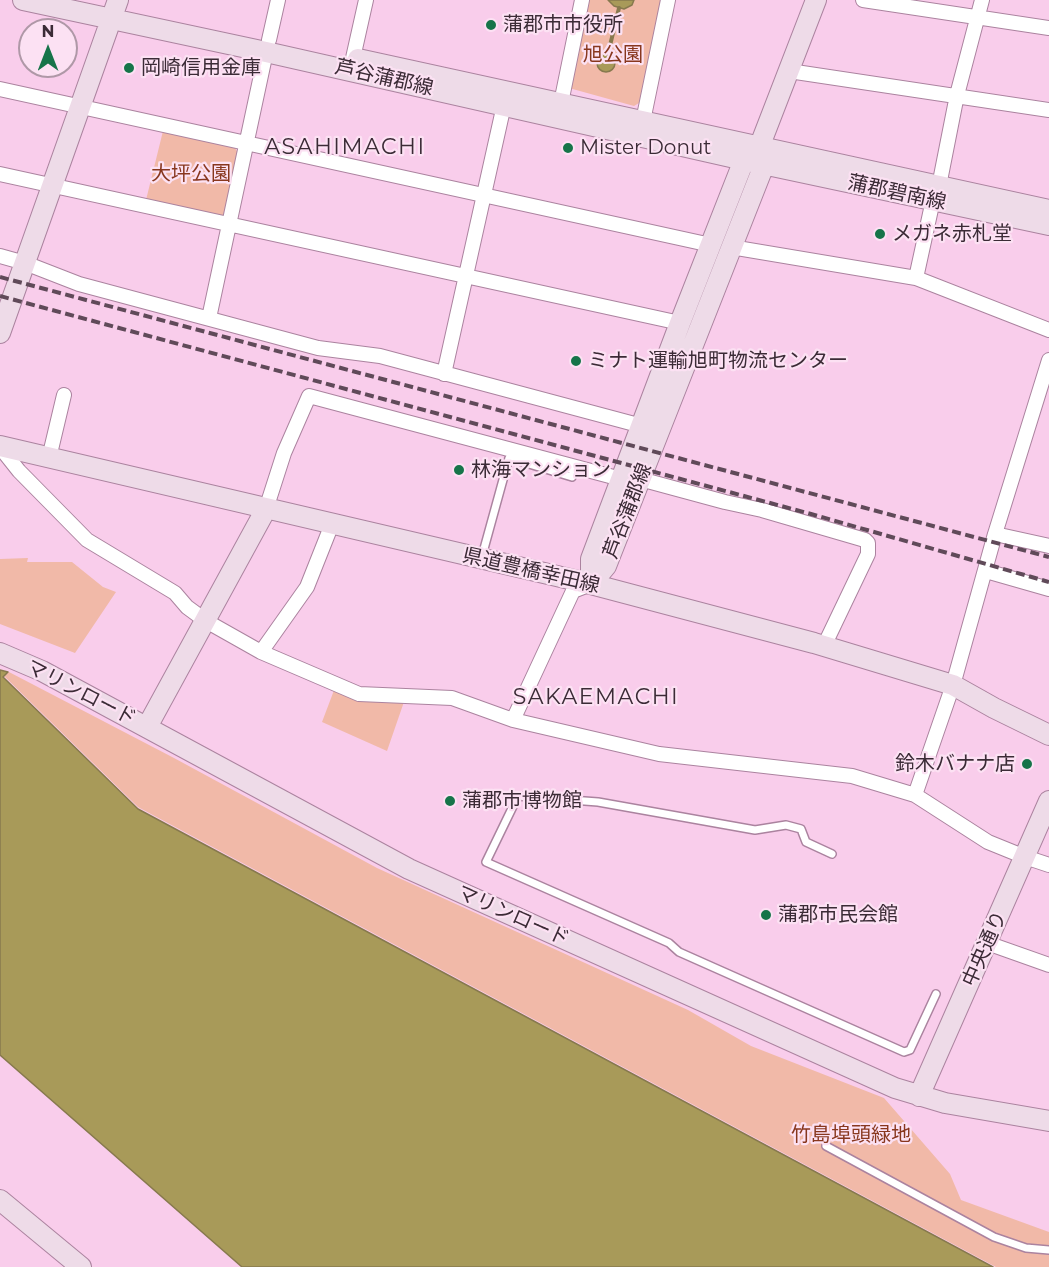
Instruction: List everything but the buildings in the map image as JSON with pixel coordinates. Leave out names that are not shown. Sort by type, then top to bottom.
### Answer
[{"type":"main road","name":"芦谷蒲郡線","points":[[23,0],[115,9]]},
{"type":"main road","name":"芦谷蒲郡線","points":[[85,0],[504,105],[744,160],[762,155]]},
{"type":"main road","points":[[762,155],[789,71],[816,0]]},
{"type":"main road","points":[[0,333],[115,9]]},
{"type":"main road","name":"芦谷蒲郡線","points":[[268,46],[353,58],[643,121],[762,155]]},
{"type":"main road","name":"芦谷蒲郡線","points":[[591,584],[591,559],[630,479],[721,246],[762,155]]},
{"type":"main road","name":"蒲郡碧南線","points":[[762,155],[936,193],[1049,225]]},
{"type":"main road","name":"芦谷蒲郡線","points":[[630,479],[642,426],[680,323],[721,246],[744,160]]},
{"type":"main road","name":"蒲郡碧南線","points":[[936,193],[1049,210]]},
{"type":"main road","name":"県道豊橋幸田線","points":[[0,447],[591,584],[824,646],[952,685],[1049,735]]},
{"type":"main road","points":[[147,727],[266,509]]},
{"type":"main road","name":"マリンロード","points":[[0,653],[42,671],[410,869],[895,1088],[945,1103],[1049,1121]]},
{"type":"main road","name":"中央通り","points":[[919,1096],[963,990],[987,943],[1049,801]]},
{"type":"main road","points":[[0,1200],[81,1267]]},
{"type":"street","points":[[209,318],[278,0]]},
{"type":"street","points":[[353,58],[366,0]]},
{"type":"street","points":[[561,103],[582,0]]},
{"type":"street","points":[[643,121],[668,0]]},
{"type":"street","points":[[863,0],[1049,28]]},
{"type":"street","points":[[916,278],[957,95],[982,0]]},
{"type":"street","points":[[789,71],[1049,110]]},
{"type":"street","points":[[0,88],[721,246],[916,278],[1049,330]]},
{"type":"street","points":[[444,374],[504,105]]},
{"type":"street","points":[[0,174],[680,323]]},
{"type":"street","points":[[0,256],[79,284],[318,348],[380,356],[642,426]]},
{"type":"street","points":[[915,795],[952,685],[995,534],[1049,360]]},
{"type":"street","points":[[49,458],[63,395]]},
{"type":"street","points":[[266,509],[284,453],[309,396],[575,466],[762,510],[865,540],[868,543],[868,554],[824,646]]},
{"type":"street","points":[[0,447],[19,471],[87,540],[175,592],[187,607],[206,621],[261,652],[359,694],[452,698],[513,720],[659,754],[852,776],[915,795],[988,842],[1025,858],[1049,865]]},
{"type":"street","points":[[261,652],[307,587],[332,524]]},
{"type":"street","points":[[995,534],[1049,546]]},
{"type":"street","points":[[986,571],[1049,589]]},
{"type":"street","points":[[513,720],[573,591],[591,584]]},
{"type":"street","points":[[987,943],[1049,965]]},
{"type":"lane","points":[[481,559],[509,458],[572,477],[575,466]]},
{"type":"lane","points":[[832,854],[806,842],[801,829],[786,825],[755,830],[598,802],[518,796],[486,862],[669,943],[679,952],[904,1052],[910,1050],[936,994]]},
{"type":"lane","points":[[826,1146],[994,1237],[1026,1248],[1049,1250]]},
{"type":"green space","name":"旭公園","points":[[588,0],[661,0],[639,103],[634,106],[569,88]]},
{"type":"green space","name":"大坪公園","points":[[163,131],[235,148],[238,153],[228,218],[146,200]]},
{"type":"green space","points":[[28,558],[27,562],[72,562],[103,587],[116,592],[75,653],[0,624],[0,559]]},
{"type":"green space","name":"竹島埠頭緑地","points":[[9,672],[377,868],[688,1010],[751,1046],[884,1098],[950,1174],[961,1200],[1049,1232],[1049,1267],[996,1267],[138,807],[4,676]]},
{"type":"green space","points":[[336,685],[406,696],[387,751],[322,722]]},
{"type":"shaded area","points":[[608,0],[634,0],[632,5],[624,9],[614,6]]},
{"type":"shaded area","points":[[606,54],[612,57],[615,63],[612,69],[606,72],[600,69],[597,63],[600,57]]},
{"type":"shaded area","points":[[0,670],[8,672],[3,677],[138,809],[993,1267],[242,1267],[0,1055]]},
{"type":"waterway","points":[[608,54],[619,8]]},
{"type":"railway","points":[[0,277],[1049,557]]},
{"type":"railway","points":[[0,296],[811,514],[1049,582]]},
{"type":"place","name":"蒲郡市市役所","points":[[491,25]]},
{"type":"place","name":"岡崎信用金庫","points":[[129,68]]},
{"type":"place","name":"Mister Donut","points":[[568,148]]},
{"type":"place","name":"メガネ赤札堂","points":[[880,234]]},
{"type":"place","name":"ミナト運輸旭町物流センター","points":[[576,361]]},
{"type":"place","name":"林海マンション","points":[[459,470]]},
{"type":"place","name":"鈴木バナナ店","points":[[1027,764]]},
{"type":"place","name":"蒲郡市博物館","points":[[450,801]]},
{"type":"place","name":"蒲郡市民会館","points":[[766,915]]},
{"type":"district","name":"ASAHIMACHI","points":[[345,148]]},
{"type":"district","name":"SAKAEMACHI","points":[[596,698]]}]
